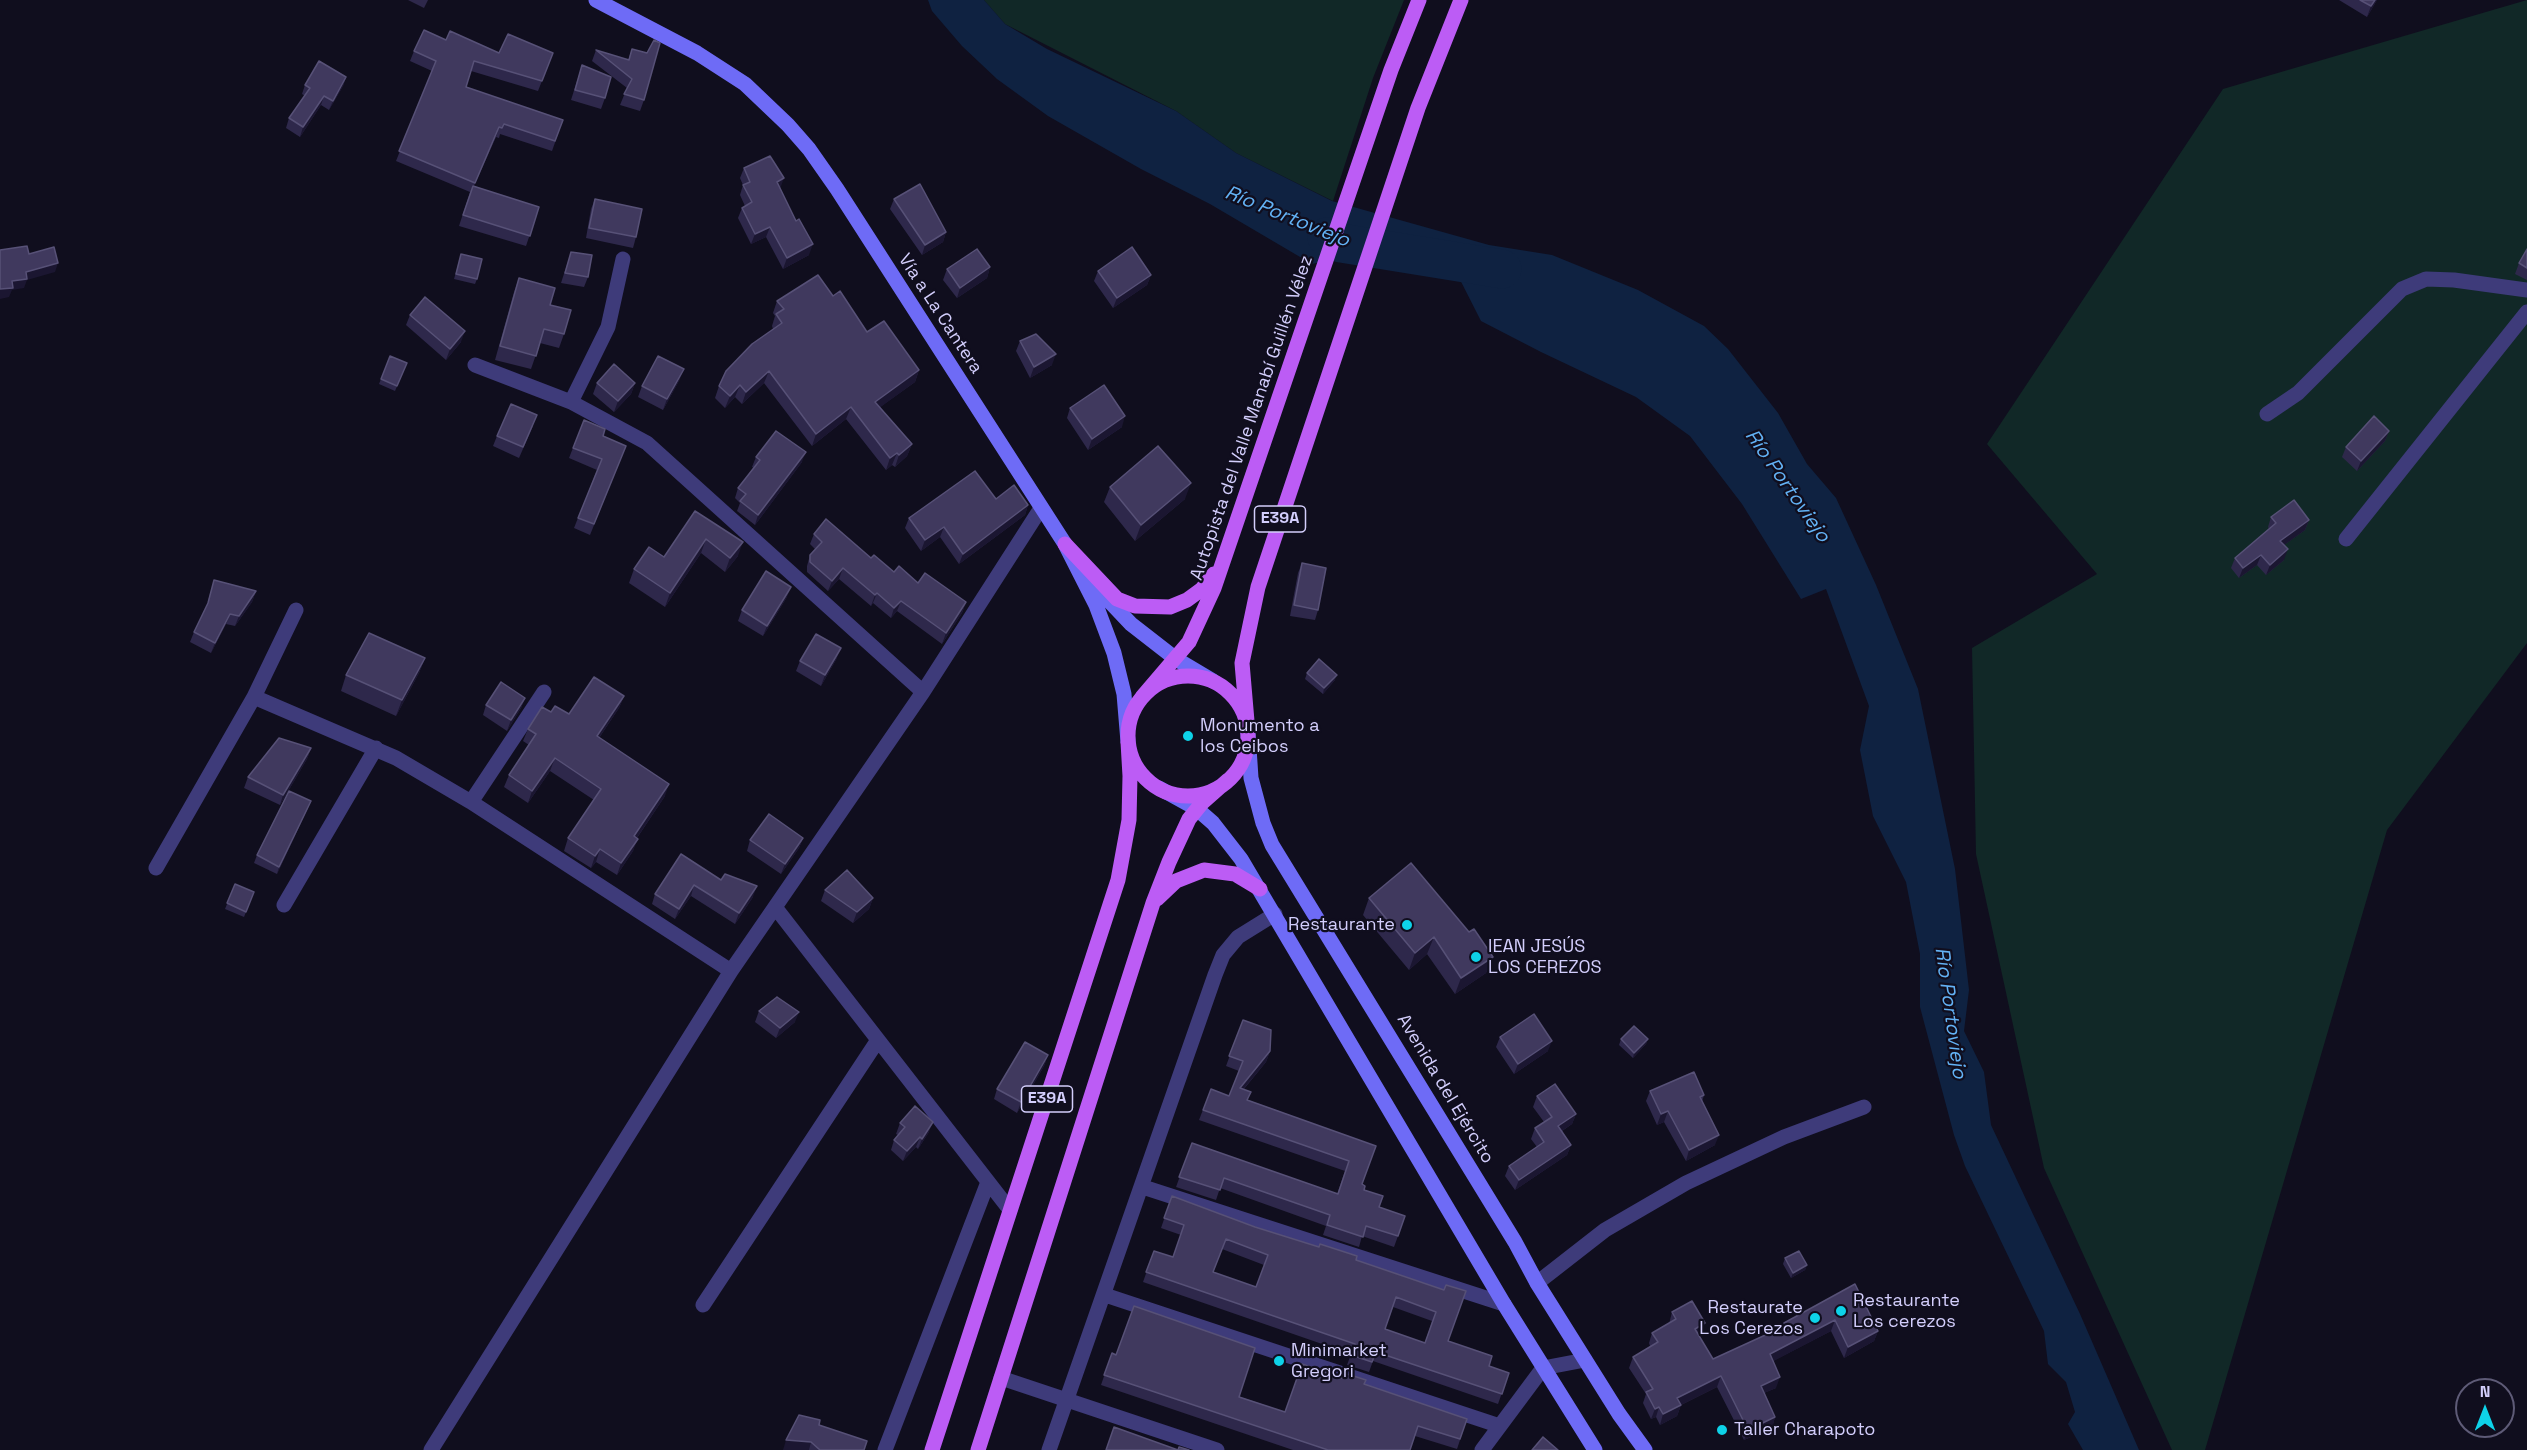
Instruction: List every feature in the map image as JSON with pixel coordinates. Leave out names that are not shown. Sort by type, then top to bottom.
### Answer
[{"type":"main road","name":"Vía a La Cantera","points":[[596,0],[724,70],[745,84],[788,125],[837,189],[1065,544],[1096,605],[1114,653],[1124,694],[1128,742]]},
{"type":"main road","name":"Autopista del Valle Manabí Guillén Vélez","points":[[1142,697],[1189,642],[1203,614],[1227,553],[1391,70],[1419,0]]},
{"type":"main road","name":"E39A","points":[[978,1450],[1153,903],[1176,844],[1197,809],[1228,780],[1243,759],[1248,733],[1242,663],[1249,623],[1269,552],[1385,204],[1437,56],[1461,0]]},
{"type":"main road","points":[[1065,544],[1117,599],[1135,606],[1152,608],[1170,607],[1188,600],[1202,589],[1227,553]]},
{"type":"main road","points":[[1065,544],[1113,606],[1131,624],[1176,659],[1227,690],[1238,703],[1245,717],[1248,733]]},
{"type":"main road","points":[[1142,697],[1151,688],[1175,677],[1188,676],[1213,681]]},
{"type":"main road","name":"E39A","points":[[932,1450],[1118,880],[1129,820],[1128,726],[1133,711],[1142,697]]},
{"type":"main road","name":"Avenida del Ejército","points":[[1248,733],[1251,778],[1263,823],[1272,844],[1429,1099],[1537,1283],[1645,1450]]},
{"type":"main road","points":[[1128,742],[1133,760],[1144,777],[1197,809],[1227,840],[1260,889],[1504,1304],[1595,1450]]},
{"type":"main road","points":[[1159,788],[1188,796],[1216,789],[1228,780]]},
{"type":"main road","points":[[1153,903],[1176,881],[1204,870],[1234,874],[1260,889]]},
{"type":"street","points":[[571,402],[608,327],[623,259]]},
{"type":"street","points":[[2267,414],[2298,393],[2402,289],[2426,279],[2527,290]]},
{"type":"street","points":[[2346,539],[2527,312]]},
{"type":"street","points":[[475,364],[571,402],[646,443],[923,692]]},
{"type":"street","points":[[438,1447],[731,970],[923,692],[1041,508]]},
{"type":"street","points":[[156,868],[254,697],[296,610]]},
{"type":"street","points":[[471,802],[544,692]]},
{"type":"street","points":[[254,697],[376,748],[471,802],[731,970]]},
{"type":"street","points":[[284,905],[376,748]]},
{"type":"street","points":[[775,907],[1010,1210]]},
{"type":"street","points":[[1049,1450],[1223,955],[1238,937],[1275,914]]},
{"type":"street","points":[[703,1305],[878,1040]]},
{"type":"street","points":[[1537,1283],[1605,1230],[1686,1183],[1784,1137],[1864,1107]]},
{"type":"street","points":[[885,1450],[988,1182]]},
{"type":"street","points":[[1143,1186],[1504,1304]]},
{"type":"street","points":[[1105,1295],[1500,1426]]},
{"type":"street","points":[[1482,1450],[1543,1368],[1585,1360]]},
{"type":"street","points":[[1001,1378],[1217,1450]]},
{"type":"green space","points":[[984,0],[1404,0],[1373,78],[1333,201],[1236,153],[1176,111],[1005,24]]},
{"type":"green space","points":[[2527,0],[2527,643],[2387,830],[2205,1450],[2172,1450],[2044,1168],[1976,854],[1972,648],[2097,574],[1987,444],[2223,89]]},
{"type":"water","points":[[928,0],[984,0],[1005,24],[1047,49],[1176,111],[1236,153],[1332,201],[1489,245],[1552,255],[1638,290],[1704,326],[1728,349],[1778,413],[1807,464],[1836,498],[1876,585],[1918,689],[1955,869],[1969,990],[1964,1031],[1984,1072],[1991,1125],[2080,1314],[2139,1450],[2083,1450],[2068,1424],[2075,1412],[2066,1382],[2048,1364],[2044,1331],[1965,1166],[1954,1135],[1920,1007],[1920,954],[1906,882],[1873,816],[1860,750],[1869,706],[1826,589],[1801,599],[1742,504],[1690,436],[1636,397],[1481,321],[1448,256],[1401,244],[1312,264],[1210,204],[1141,169],[1048,116],[997,79],[962,46],[932,11]]},
{"type":"building","points":[[2360,0],[2375,0],[2371,6]]},
{"type":"building","points":[[424,30],[446,40],[450,31],[499,53],[508,34],[553,53],[542,81],[474,61],[466,87],[563,120],[555,141],[504,124],[502,128],[499,127],[475,183],[399,151],[436,61],[414,51]]},
{"type":"building","points":[[654,40],[660,43],[644,100],[624,94],[632,79],[596,50],[629,60],[632,49],[647,53]]},
{"type":"building","points":[[319,61],[346,77],[333,101],[324,96],[303,127],[289,118],[310,88],[305,85]]},
{"type":"building","points":[[582,65],[611,77],[605,98],[575,90]]},
{"type":"building","points":[[770,156],[784,178],[777,182],[796,221],[799,219],[813,244],[787,258],[770,227],[755,234],[742,208],[752,202],[743,185],[750,182],[744,168]]},
{"type":"building","points":[[920,184],[946,232],[925,245],[894,199]]},
{"type":"building","points":[[473,186],[539,207],[530,236],[463,215]]},
{"type":"building","points":[[595,199],[642,209],[636,237],[589,228]]},
{"type":"building","points":[[27,246],[29,254],[54,247],[58,263],[26,272],[27,279],[12,281],[13,288],[0,289],[0,250]]},
{"type":"building","points":[[1132,247],[1151,275],[1117,298],[1098,271]]},
{"type":"building","points":[[977,249],[990,267],[960,288],[947,269]]},
{"type":"building","points":[[2527,249],[2527,268],[2519,263]]},
{"type":"building","points":[[571,252],[592,255],[588,277],[565,273]]},
{"type":"building","points":[[461,254],[482,259],[477,279],[456,274]]},
{"type":"building","points":[[818,275],[833,296],[840,291],[867,332],[884,321],[919,370],[875,402],[912,444],[899,455],[897,453],[890,458],[851,407],[816,434],[769,371],[746,392],[740,385],[730,396],[719,386],[726,371],[752,344],[782,323],[776,314],[784,309],[777,301]]},
{"type":"building","points":[[519,278],[555,288],[550,305],[571,310],[564,334],[544,329],[536,356],[500,346]]},
{"type":"building","points":[[425,297],[465,331],[450,349],[410,315]]},
{"type":"building","points":[[1036,334],[1056,354],[1034,367],[1020,341]]},
{"type":"building","points":[[390,356],[407,363],[397,386],[381,379]]},
{"type":"building","points":[[658,356],[684,369],[667,399],[642,386]]},
{"type":"building","points":[[614,364],[635,383],[618,401],[597,383]]},
{"type":"building","points":[[1104,385],[1125,416],[1092,439],[1070,408]]},
{"type":"building","points":[[511,404],[537,415],[523,447],[497,436]]},
{"type":"building","points":[[2374,416],[2389,431],[2361,461],[2346,447]]},
{"type":"building","points":[[584,420],[605,429],[603,436],[626,446],[594,524],[578,518],[602,459],[573,448]]},
{"type":"building","points":[[776,431],[806,452],[758,515],[740,501],[746,494],[738,488],[760,460],[756,457]]},
{"type":"building","points":[[1158,446],[1191,483],[1141,525],[1110,487]]},
{"type":"building","points":[[975,471],[996,499],[1014,485],[1028,505],[963,554],[944,527],[925,540],[909,518]]},
{"type":"building","points":[[2294,500],[2309,520],[2280,541],[2288,549],[2270,565],[2261,555],[2243,568],[2235,558],[2276,523],[2271,517]]},
{"type":"building","points":[[695,511],[743,542],[730,558],[706,539],[670,593],[634,569],[649,547],[664,557]]},
{"type":"building","points":[[826,519],[871,558],[874,555],[894,572],[899,566],[918,583],[925,573],[966,602],[946,633],[901,601],[894,608],[843,568],[832,581],[810,562],[810,555],[822,542],[814,534]]},
{"type":"building","points":[[1302,563],[1326,568],[1318,610],[1294,605]]},
{"type":"building","points":[[766,571],[791,587],[767,626],[742,610]]},
{"type":"building","points":[[214,580],[256,591],[239,616],[230,614],[215,643],[194,632],[208,603]]},
{"type":"building","points":[[369,633],[425,658],[402,700],[346,675]]},
{"type":"building","points":[[816,634],[841,648],[825,675],[800,661]]},
{"type":"building","points":[[1319,659],[1337,675],[1324,688],[1307,673]]},
{"type":"building","points":[[594,677],[624,696],[597,736],[669,784],[634,836],[638,839],[621,863],[600,849],[595,856],[568,838],[601,789],[555,758],[532,791],[509,775],[536,734],[528,729],[542,707],[551,712],[555,706],[569,714]]},
{"type":"building","points":[[501,682],[525,698],[511,720],[486,705]]},
{"type":"building","points":[[279,738],[311,748],[283,795],[248,777]]},
{"type":"building","points":[[289,791],[311,801],[279,867],[257,855]]},
{"type":"building","points":[[769,814],[803,838],[785,864],[750,840]]},
{"type":"building","points":[[681,854],[721,880],[725,874],[757,886],[739,913],[694,885],[679,909],[655,894]]},
{"type":"building","points":[[1411,863],[1469,932],[1474,929],[1493,957],[1461,978],[1434,937],[1415,953],[1369,898]]},
{"type":"building","points":[[847,870],[873,898],[857,912],[825,890]]},
{"type":"building","points":[[235,884],[254,892],[246,912],[227,903]]},
{"type":"building","points":[[777,997],[799,1012],[780,1028],[759,1011]]},
{"type":"building","points":[[1534,1014],[1552,1041],[1518,1064],[1500,1037]]},
{"type":"building","points":[[1243,1020],[1271,1030],[1270,1051],[1240,1088],[1251,1092],[1247,1100],[1376,1146],[1362,1184],[1365,1186],[1364,1190],[1383,1196],[1379,1207],[1405,1216],[1398,1236],[1366,1226],[1363,1237],[1327,1225],[1330,1215],[1224,1178],[1220,1190],[1179,1177],[1192,1143],[1338,1194],[1349,1161],[1203,1110],[1211,1089],[1229,1096],[1243,1061],[1229,1056]]},
{"type":"building","points":[[1634,1026],[1648,1039],[1634,1053],[1621,1039]]},
{"type":"building","points":[[1025,1042],[1048,1055],[1021,1102],[997,1089]]},
{"type":"building","points":[[1694,1072],[1704,1095],[1700,1097],[1719,1135],[1689,1150],[1668,1111],[1661,1114],[1650,1091]]},
{"type":"building","points":[[1555,1084],[1576,1114],[1558,1126],[1571,1145],[1519,1180],[1509,1166],[1544,1142],[1535,1128],[1552,1117],[1537,1096]]},
{"type":"building","points":[[915,1106],[933,1122],[922,1139],[920,1137],[907,1151],[894,1140],[905,1127],[900,1123]]},
{"type":"building","points":[[1172,1196],[1255,1227],[1357,1256],[1356,1260],[1444,1290],[1446,1285],[1466,1291],[1448,1341],[1492,1356],[1489,1366],[1509,1373],[1502,1394],[1376,1352],[1372,1362],[1351,1355],[1355,1344],[1146,1272],[1154,1251],[1173,1257],[1184,1225],[1164,1218]],"holes":[[[1226,1239],[1268,1255],[1256,1287],[1213,1272]],[[1396,1297],[1436,1312],[1425,1343],[1385,1329]]]},
{"type":"building","points":[[1799,1251],[1807,1265],[1793,1273],[1785,1258]]},
{"type":"building","points":[[1855,1284],[1878,1331],[1848,1347],[1835,1320],[1770,1354],[1780,1377],[1761,1386],[1775,1417],[1748,1430],[1721,1376],[1677,1398],[1681,1405],[1663,1414],[1659,1407],[1655,1409],[1646,1392],[1653,1389],[1633,1357],[1658,1342],[1652,1333],[1676,1319],[1672,1312],[1692,1301],[1705,1323],[1695,1329],[1713,1359],[1785,1326],[1784,1323]]},
{"type":"building","points":[[1134,1306],[1255,1348],[1239,1397],[1285,1412],[1302,1364],[1342,1378],[1344,1373],[1366,1380],[1364,1384],[1467,1419],[1460,1439],[1418,1426],[1410,1450],[1328,1450],[1104,1375],[1112,1353],[1116,1355]]},
{"type":"building","points":[[799,1415],[820,1420],[819,1425],[867,1441],[864,1450],[820,1450],[811,1442],[786,1440]]},
{"type":"building","points":[[1114,1427],[1178,1450],[1106,1450]]},
{"type":"building","points":[[1543,1437],[1558,1450],[1532,1450]]},
{"type":"waterway","name":"Río Portoviejo","points":[[1327,237],[1341,243],[1502,269]]},
{"type":"place","name":"Monumento a los Ceibos","points":[[1188,736]]},
{"type":"place","name":"Restaurante","points":[[1407,925]]},
{"type":"place","name":"IEAN JESÚS LOS CEREZOS","points":[[1476,957]]},
{"type":"place","name":"Restaurante Los cerezos","points":[[1841,1311]]},
{"type":"place","name":"Restaurate Los Cerezos","points":[[1815,1318]]},
{"type":"place","name":"Minimarket Gregori","points":[[1279,1361]]},
{"type":"place","name":"Taller Charapoto","points":[[1722,1430]]}]
